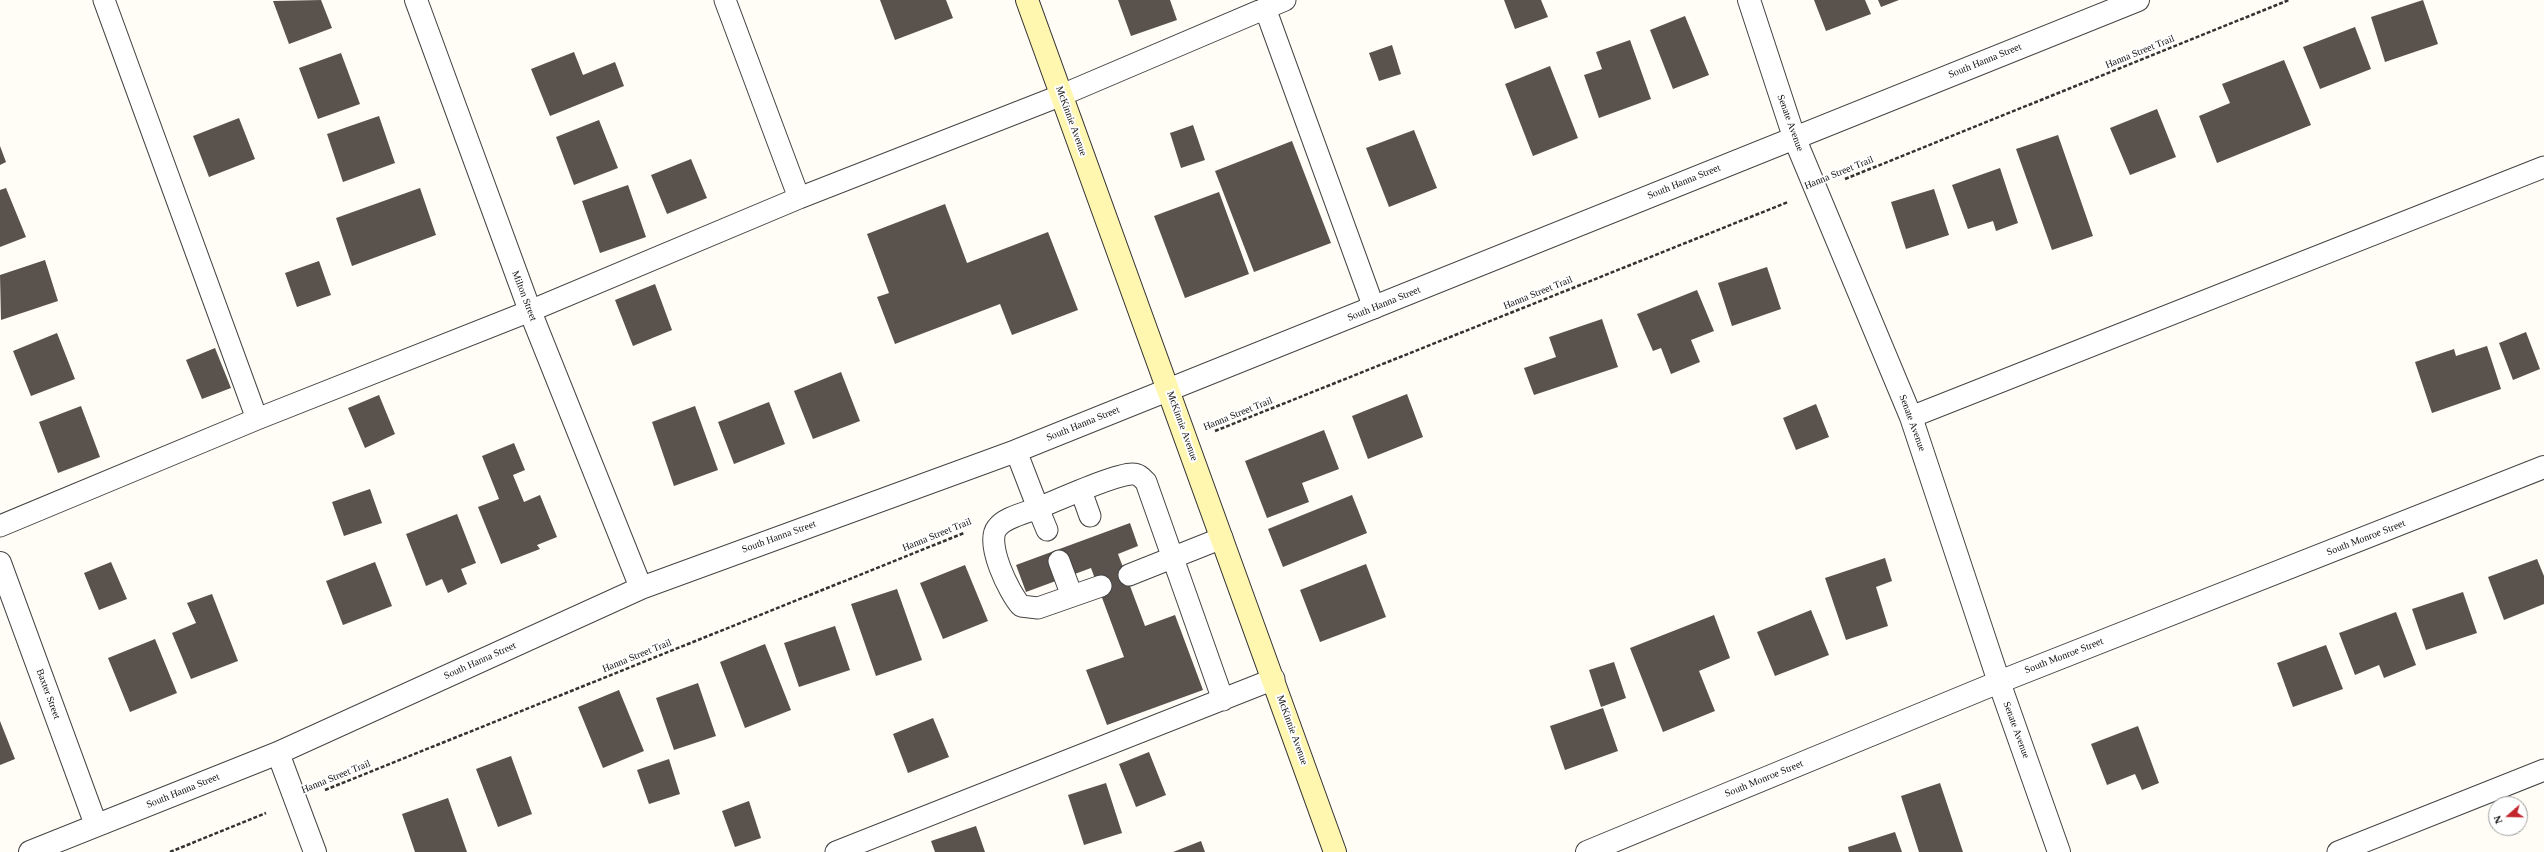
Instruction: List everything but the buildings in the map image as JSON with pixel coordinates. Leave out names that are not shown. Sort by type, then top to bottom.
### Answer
[{"type":"street","name":"Milton Street","points":[[416,0],[530,311],[641,588]]},
{"type":"street","name":"McKinnie Avenue","points":[[1027,0],[1274,679],[1335,852]]},
{"type":"street","name":"Senate Avenue","points":[[1749,0],[1794,137],[1911,417],[1999,682],[2059,852]]},
{"type":"street","name":"South Hanna Street","points":[[30,852],[278,753],[641,588],[1016,451],[2138,0]]},
{"type":"street","name":"South Monroe Street","points":[[1587,852],[1999,682],[2544,467]]},
{"type":"street","name":"Baxter Street","points":[[0,563],[96,825]]},
{"type":"street","points":[[278,753],[315,852]]},
{"type":"lane","points":[[104,0],[257,420]]},
{"type":"lane","points":[[725,0],[799,198]]},
{"type":"lane","points":[[0,526],[257,420],[530,311],[799,198],[1062,95],[1285,0]]},
{"type":"lane","points":[[1265,8],[1374,308]]},
{"type":"lane","points":[[1911,417],[2544,167]]},
{"type":"lane","points":[[1016,451],[1047,530]]},
{"type":"lane","points":[[1101,586],[1038,608],[1021,606],[1013,597],[992,545],[992,535],[998,526],[1038,508],[1081,491],[1132,474],[1141,476],[1146,482],[1223,700]]},
{"type":"lane","points":[[1081,491],[1090,516]]},
{"type":"lane","points":[[1129,575],[1222,538]]},
{"type":"lane","points":[[1059,561],[1072,596]]},
{"type":"lane","points":[[836,852],[1274,679]]},
{"type":"lane","points":[[2338,852],[2544,770]]},
{"type":"path","name":"Hanna Street Trail","points":[[1188,443],[2290,0]]},
{"type":"path","name":"Hanna Street Trail","points":[[170,852],[970,530]]}]
